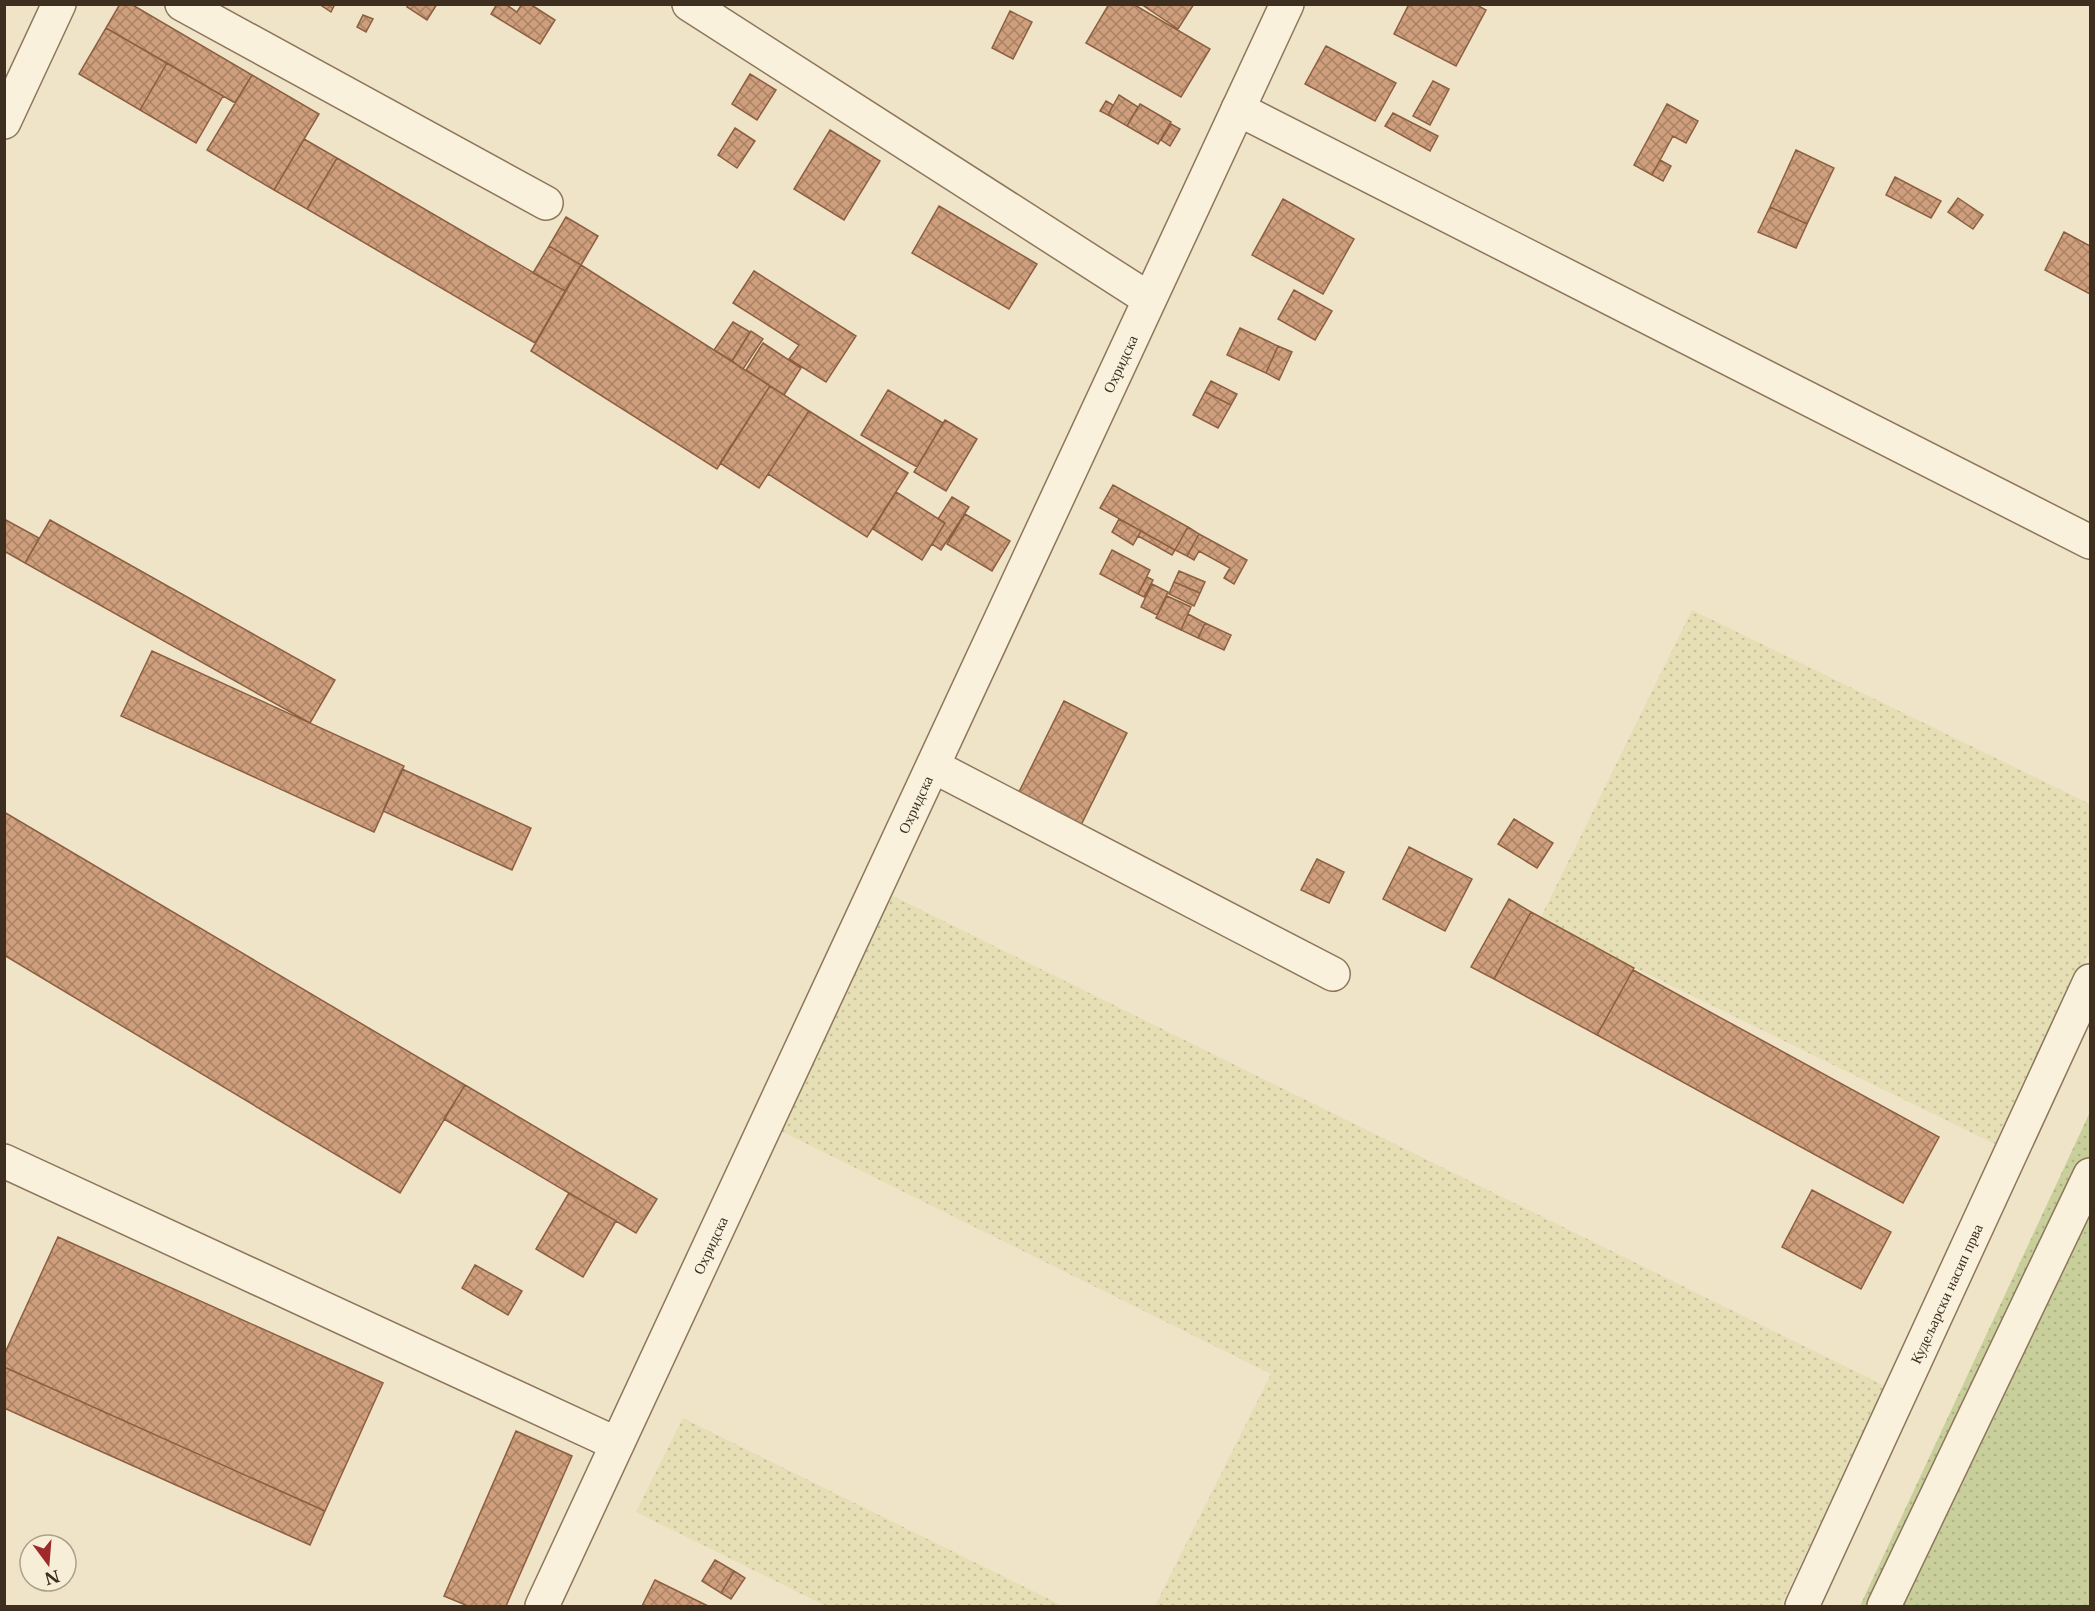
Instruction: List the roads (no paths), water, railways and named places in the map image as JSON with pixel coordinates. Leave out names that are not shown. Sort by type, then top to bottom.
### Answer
[{"type":"street","points":[[4,122],[59,4]]},
{"type":"street","points":[[182,4],[546,203]]},
{"type":"street","points":[[689,4],[1149,299]]},
{"type":"street","name":"Охридска","points":[[542,1606],[1287,4]]},
{"type":"street","points":[[1238,109],[2091,542]]},
{"type":"street","points":[[933,766],[1333,974]]},
{"type":"street","name":"Кудељарски насип прва","points":[[1802,1606],[2091,981]]},
{"type":"street","points":[[4,1161],[617,1444]]},
{"type":"street","points":[[1884,1606],[2091,1175]]}]
